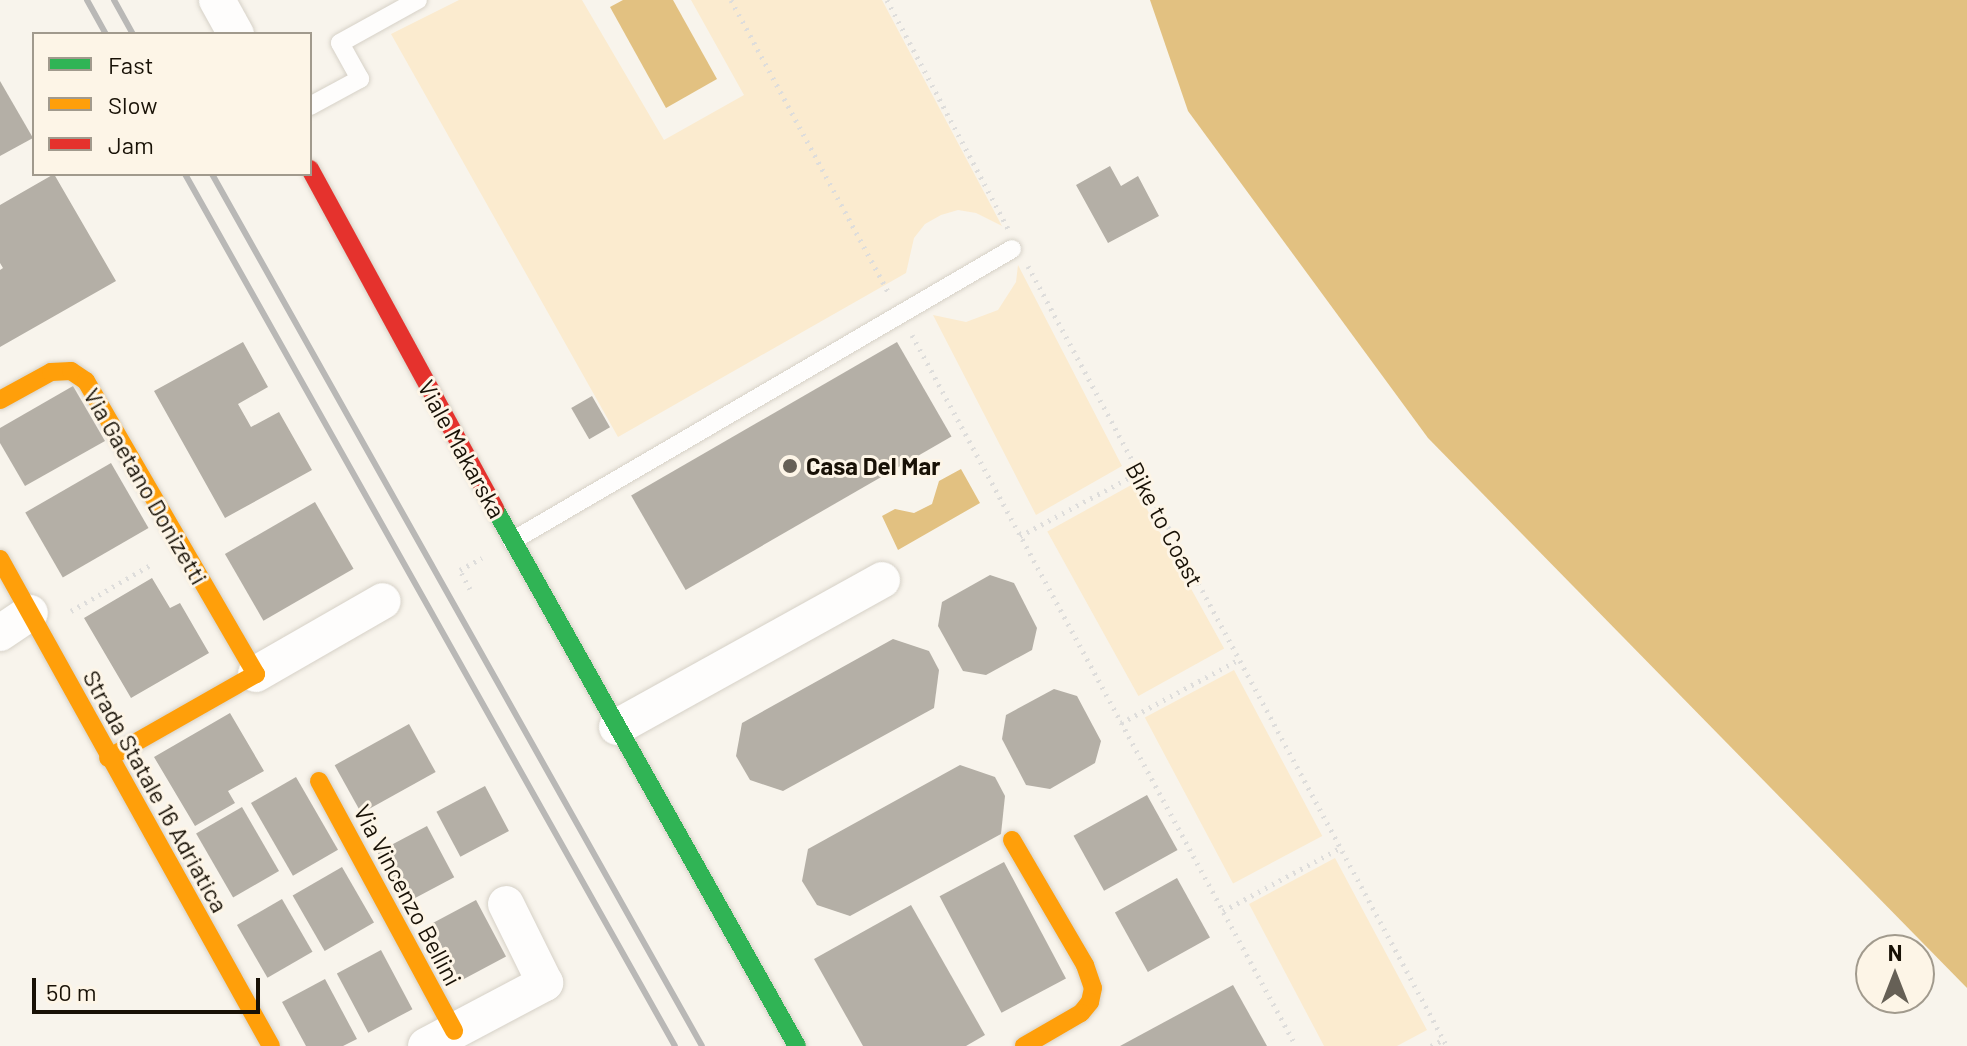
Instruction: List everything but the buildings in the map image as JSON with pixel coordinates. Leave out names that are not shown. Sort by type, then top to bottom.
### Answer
[{"type":"street","points":[[217,0],[235,32]]},
{"type":"street","name":"Viale Makarska","points":[[312,173],[512,541],[797,1046]]},
{"type":"street","name":"Via Gaetano Donizetti","points":[[0,400],[51,372],[71,371],[86,381],[256,674]]},
{"type":"street","name":"Strada Statale 16 Adriatica","points":[[0,559],[44,616],[108,758],[271,1046]]},
{"type":"street","points":[[617,727],[882,580]]},
{"type":"street","points":[[108,758],[383,601]]},
{"type":"street","points":[[0,633],[44,616]]},
{"type":"street","name":"Via Vincenzo Bellini","points":[[319,781],[440,1038]]},
{"type":"street","points":[[1012,840],[1085,965],[1093,988],[1090,1002],[1081,1013],[1024,1046]]},
{"type":"street","points":[[440,1038],[545,983],[506,904]]},
{"type":"lane","points":[[312,105],[360,79],[340,43],[418,0]]},
{"type":"lane","points":[[512,541],[1015,247]]},
{"type":"path","points":[[731,0],[1296,1046]]},
{"type":"path","name":"Bike to Coast","points":[[887,0],[1015,247],[1445,1043]]},
{"type":"path","points":[[1020,536],[1138,473]]},
{"type":"path","points":[[44,616],[146,568]]},
{"type":"path","points":[[460,570],[470,589]]},
{"type":"path","points":[[1121,723],[1238,660]]},
{"type":"path","points":[[1223,911],[1340,848]]},
{"type":"path","points":[[1431,1046],[1445,1043]]},
{"type":"shaded area","points":[[459,0],[582,0],[664,140],[744,95],[691,0],[882,0],[1002,226],[976,213],[958,210],[941,215],[925,224],[914,238],[906,273],[618,437],[391,34]]},
{"type":"shaded area","points":[[623,0],[673,0],[717,79],[666,108],[610,7]]},
{"type":"shaded area","points":[[1150,0],[1967,0],[1967,988],[1935,955],[1935,934],[1914,934],[1428,438],[1188,111]]},
{"type":"shaded area","points":[[1018,265],[1122,466],[1036,515],[933,315],[966,322],[998,310],[1016,282]]},
{"type":"shaded area","points":[[961,469],[980,503],[898,550],[882,516],[895,509],[914,513],[932,504],[939,481]]},
{"type":"shaded area","points":[[1133,484],[1224,648],[1138,696],[1047,532]]},
{"type":"shaded area","points":[[1234,670],[1322,836],[1233,883],[1145,717]]},
{"type":"shaded area","points":[[1335,858],[1427,1030],[1397,1046],[1324,1046],[1249,904]]},
{"type":"railway","points":[[87,0],[105,32]]},
{"type":"railway","points":[[114,0],[132,32]]},
{"type":"railway","points":[[186,176],[675,1046]]},
{"type":"railway","points":[[213,176],[702,1046]]},
{"type":"traffic: fast","points":[[495,509],[797,1046]]},
{"type":"traffic: slow","points":[[0,400],[51,372],[71,371],[86,381],[256,674],[108,758]]},
{"type":"traffic: slow","points":[[0,559],[271,1046]]},
{"type":"traffic: slow","points":[[319,781],[454,1031]]},
{"type":"traffic: slow","points":[[1012,840],[1085,965],[1093,988],[1090,1002],[1081,1013],[1024,1046]]},
{"type":"traffic: jam","points":[[312,173],[495,509]]},
{"type":"place","name":"Casa Del Mar","points":[[790,466]]}]
